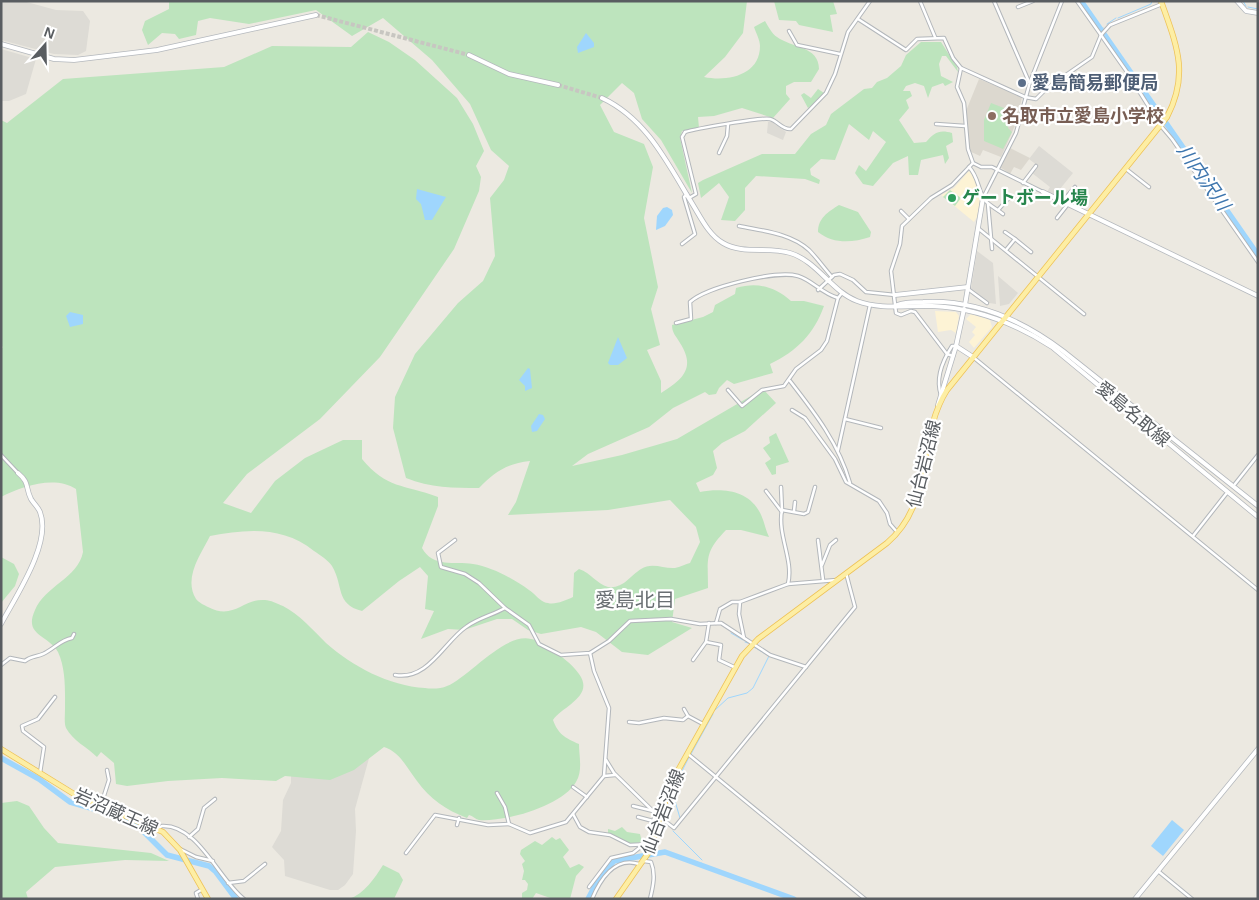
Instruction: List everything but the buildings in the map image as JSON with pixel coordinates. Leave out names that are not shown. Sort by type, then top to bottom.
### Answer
[{"type":"main road","name":"仙台岩沼線","points":[[616,899],[653,845],[671,783],[734,667],[752,644],[898,533],[914,509],[942,396],[1162,125],[1178,88],[1180,63],[1176,43],[1161,2]]},
{"type":"main road","name":"岩沼蔵王線","points":[[1,749],[74,794],[158,829],[180,850],[201,890],[208,899]]},
{"type":"street","points":[[682,244],[695,234],[684,197],[696,194],[683,134],[688,131],[744,120],[769,119],[786,129],[791,129],[826,93],[835,74],[848,32],[870,1]]},
{"type":"street","points":[[920,1],[935,37]]},
{"type":"street","points":[[994,1],[1030,82]]},
{"type":"street","points":[[1018,7],[1033,1]]},
{"type":"street","points":[[942,396],[965,307],[984,198],[1016,133],[1030,82],[1062,1]]},
{"type":"street","points":[[1077,1],[1258,262]]},
{"type":"street","points":[[858,19],[906,50],[917,39],[944,38],[953,58],[961,68],[1025,97],[1038,98],[1047,88],[1092,57],[1105,30],[1117,21],[1167,1]]},
{"type":"street","points":[[1237,1],[1246,11],[1258,13]]},
{"type":"street","points":[[1,44],[47,57],[74,60],[157,50],[316,15]]},
{"type":"street","points":[[789,31],[798,45],[840,54]]},
{"type":"street","points":[[469,55],[509,74],[558,86]]},
{"type":"street","points":[[961,68],[958,87],[964,103],[968,150],[973,163],[981,167],[992,167],[1258,296]]},
{"type":"street","points":[[602,98],[620,108],[638,122],[661,151],[707,228],[726,245],[737,249],[789,253],[805,260],[842,293],[870,304],[895,306],[926,302],[965,307],[1004,318]]},
{"type":"street","points":[[719,153],[726,136],[728,124]]},
{"type":"street","points":[[936,124],[965,126]]},
{"type":"street","points":[[953,356],[947,354],[915,312],[898,315],[895,306],[892,265],[900,244],[902,226],[931,198],[952,185],[973,163]]},
{"type":"street","points":[[1023,183],[1036,166]]},
{"type":"street","points":[[969,167],[974,172],[988,204],[1003,214]]},
{"type":"street","points":[[1126,169],[1149,187]]},
{"type":"street","points":[[1063,202],[1075,186]]},
{"type":"street","points":[[998,210],[1008,199]]},
{"type":"street","points":[[988,204],[992,249]]},
{"type":"street","points":[[1058,218],[1068,204]]},
{"type":"street","points":[[901,211],[909,219]]},
{"type":"street","points":[[739,226],[782,235],[797,242],[808,250],[832,277]]},
{"type":"street","points":[[979,229],[1084,314]]},
{"type":"street","points":[[1006,232],[1030,252]]},
{"type":"street","points":[[1006,250],[1015,239]]},
{"type":"street","points":[[676,324],[691,319],[690,302],[701,294],[757,276],[794,275],[805,279],[818,290],[838,298]]},
{"type":"street","points":[[818,290],[832,277],[844,275],[866,292],[895,295],[968,287],[987,303]]},
{"type":"street","points":[[728,390],[742,406],[762,390],[784,386],[790,381],[796,369],[821,350],[827,341],[838,298],[842,293]]},
{"type":"street","points":[[838,450],[870,304]]},
{"type":"street","name":"愛島名取線","points":[[1004,318],[1031,328],[1063,350],[1258,506]]},
{"type":"street","name":"愛島名取線","points":[[1004,318],[1052,347],[1258,518]]},
{"type":"street","points":[[942,396],[939,388],[941,367],[952,346],[956,346]]},
{"type":"street","points":[[956,346],[973,357],[1258,590]]},
{"type":"street","points":[[790,381],[818,416],[843,459],[850,483]]},
{"type":"street","points":[[792,410],[806,418],[835,459],[846,482],[879,502],[887,513],[890,524],[898,533]]},
{"type":"street","points":[[845,419],[881,428]]},
{"type":"street","points":[[1,455],[27,481],[32,500],[40,511],[43,538],[26,580],[1,624]]},
{"type":"street","points":[[1235,484],[1258,456]]},
{"type":"street","points":[[781,487],[782,511],[780,526],[790,578],[788,584]]},
{"type":"street","points":[[782,511],[794,511],[804,514],[808,512],[815,487]]},
{"type":"street","points":[[766,491],[782,511]]},
{"type":"street","points":[[1192,536],[1226,494]]},
{"type":"street","points":[[794,511],[795,502]]},
{"type":"street","points":[[455,540],[438,553],[441,567],[465,574],[480,583],[505,608],[529,625],[536,633],[536,641],[544,648],[561,656],[590,652],[609,641],[630,621],[670,619],[724,625],[752,644],[781,660],[806,667]]},
{"type":"street","points":[[818,540],[823,580]]},
{"type":"street","points":[[822,566],[830,545],[836,540]]},
{"type":"street","points":[[661,818],[674,828],[855,607],[846,573]]},
{"type":"street","points":[[716,623],[721,608],[732,602],[740,602],[788,584],[837,580]]},
{"type":"street","points":[[740,602],[739,614],[744,639]]},
{"type":"street","points":[[395,675],[410,674],[430,664],[464,628],[505,608]]},
{"type":"street","points":[[693,660],[706,642],[708,623]]},
{"type":"street","points":[[1,665],[10,658],[25,661],[32,656],[43,654],[64,640],[72,638],[74,634]]},
{"type":"street","points":[[706,642],[721,645],[719,660],[734,667]]},
{"type":"street","points":[[406,853],[434,815],[459,818],[488,825],[509,824],[530,833],[566,822],[604,776],[609,708],[594,671],[590,652]]},
{"type":"street","points":[[40,773],[44,747],[23,731],[22,726],[38,719],[55,697]]},
{"type":"street","points":[[684,709],[688,716],[703,724]]},
{"type":"street","points":[[629,722],[639,723],[664,718],[684,720],[688,716]]},
{"type":"street","points":[[1135,899],[1258,749]]},
{"type":"street","points":[[687,753],[865,899]]},
{"type":"street","points":[[606,758],[616,776]]},
{"type":"street","points":[[100,805],[109,780],[107,770]]},
{"type":"street","points":[[604,776],[621,778],[632,793],[649,805],[656,814]]},
{"type":"street","points":[[573,788],[587,797]]},
{"type":"street","points":[[497,793],[505,807],[509,824]]},
{"type":"street","points":[[189,837],[198,829],[204,808],[215,799]]},
{"type":"street","points":[[633,806],[653,811]]},
{"type":"street","points":[[656,837],[653,821],[660,808],[664,807]]},
{"type":"street","points":[[573,814],[580,827],[589,832],[610,835],[629,845],[653,845]]},
{"type":"street","points":[[638,817],[653,821]]},
{"type":"street","points":[[457,826],[459,818]]},
{"type":"street","points":[[158,829],[162,826],[171,826],[189,837],[213,861],[228,882],[244,899]]},
{"type":"street","points":[[589,887],[611,858],[633,853],[643,845]]},
{"type":"street","points":[[180,850],[183,848],[196,857],[213,861]]},
{"type":"street","points":[[592,899],[612,867],[629,862],[651,862],[654,883],[650,899]]},
{"type":"street","points":[[228,882],[244,881],[265,864]]},
{"type":"street","points":[[1158,871],[1192,899]]},
{"type":"street","points":[[198,899],[196,894],[201,890]]},
{"type":"shaded area","points":[[1,1],[23,1],[56,10],[83,11],[90,21],[86,51],[78,55],[54,54],[1,40]]},
{"type":"shaded area","points":[[1,49],[36,59],[26,94],[9,101],[1,101]]},
{"type":"shaded area","name":"名取市立愛島小学校","points":[[979,79],[1022,97],[1017,121],[1001,157],[983,150],[980,156],[969,151],[966,111]]},
{"type":"shaded area","points":[[768,122],[772,122],[786,132],[783,140],[767,133]]},
{"type":"shaded area","points":[[1039,146],[1073,173],[1055,195],[1047,192],[1050,187],[1032,173],[1038,166],[1029,159]]},
{"type":"shaded area","points":[[1010,148],[1030,158],[1021,170],[1014,167],[1010,174],[1000,167]]},
{"type":"shaded area","points":[[971,171],[981,196],[977,217],[974,222],[941,195],[954,188]]},
{"type":"shaded area","points":[[977,251],[993,263],[996,304],[989,303],[971,289]]},
{"type":"shaded area","points":[[998,276],[1018,293],[1009,304],[1000,306]]},
{"type":"shaded area","points":[[935,311],[956,312],[959,316],[956,333],[951,330],[938,332]]},
{"type":"shaded area","points":[[971,314],[990,320],[992,327],[974,348],[969,342],[975,335],[972,332],[976,327],[966,319]]},
{"type":"shaded area","points":[[371,751],[355,809],[356,831],[353,874],[345,885],[338,890],[330,890],[285,876],[284,860],[272,847],[281,831],[283,800],[291,783],[291,772]]},
{"type":"green space","points":[[169,1],[747,1],[743,33],[725,57],[704,77],[732,77],[749,70],[759,56],[759,39],[754,27],[765,21],[775,36],[783,41],[804,48],[815,56],[818,61],[819,69],[811,82],[794,82],[786,86],[786,94],[790,99],[773,118],[742,108],[714,116],[698,117],[699,128],[682,131],[680,138],[692,193],[661,140],[642,119],[634,93],[622,83],[600,105],[614,132],[644,144],[653,167],[644,218],[658,287],[651,309],[660,345],[647,350],[661,381],[661,393],[681,378],[687,366],[685,352],[673,332],[672,325],[703,317],[713,312],[715,305],[735,294],[736,288],[751,285],[765,287],[778,292],[791,301],[804,301],[824,306],[815,325],[803,341],[780,359],[770,364],[773,373],[734,384],[727,380],[716,394],[709,395],[705,392],[673,408],[649,427],[588,454],[572,466],[622,455],[677,439],[763,389],[776,403],[745,431],[722,443],[713,451],[717,468],[713,475],[696,483],[700,492],[717,490],[733,492],[748,499],[759,511],[769,537],[741,530],[726,530],[719,538],[709,556],[708,588],[675,599],[672,622],[692,628],[648,655],[622,652],[596,632],[581,627],[541,634],[528,630],[512,619],[497,619],[464,630],[448,629],[421,639],[434,611],[425,609],[428,576],[420,567],[399,581],[362,611],[353,608],[344,599],[336,573],[328,562],[302,543],[277,533],[251,531],[210,536],[195,566],[191,583],[192,591],[196,599],[203,604],[217,611],[225,612],[257,600],[267,600],[276,603],[295,613],[326,643],[359,667],[398,683],[436,689],[445,687],[456,681],[499,648],[521,639],[534,640],[551,649],[576,670],[583,682],[583,688],[576,700],[553,720],[557,729],[563,735],[579,744],[580,768],[578,778],[569,791],[546,805],[532,811],[504,818],[479,820],[469,815],[467,818],[445,808],[433,799],[403,761],[390,749],[384,747],[354,770],[330,780],[285,776],[276,781],[222,778],[168,781],[127,786],[116,784],[114,763],[101,752],[97,757],[76,740],[66,728],[61,659],[54,646],[35,630],[32,625],[32,619],[35,610],[46,594],[75,569],[80,561],[83,552],[76,489],[68,485],[49,482],[28,486],[1,497],[1,349],[3,347],[1,346],[1,120],[7,123],[63,79],[224,67],[272,46],[351,47],[368,32],[389,42],[415,60],[457,98],[473,124],[484,151],[476,166],[481,177],[479,191],[454,249],[380,357],[320,419],[247,474],[223,503],[251,513],[275,481],[305,458],[343,440],[362,440],[362,459],[380,476],[396,484],[438,497],[438,506],[422,548],[432,559],[444,562],[473,564],[495,571],[531,591],[544,602],[555,603],[573,597],[574,573],[579,569],[604,586],[618,586],[645,567],[675,568],[690,563],[700,542],[696,527],[670,500],[608,510],[508,515],[516,502],[530,461],[502,469],[479,488],[433,486],[406,478],[393,428],[395,397],[415,354],[458,303],[483,281],[495,256],[490,198],[504,180],[509,166],[491,150],[470,104],[432,60],[383,18],[352,36],[316,10],[249,24],[210,18],[198,21],[196,35],[179,39],[175,34],[162,33],[148,45],[142,30],[145,21],[169,9]]},
{"type":"green space","points":[[774,1],[833,1],[837,14],[830,15],[833,32],[799,25],[796,21],[779,20]]},
{"type":"green space","points":[[921,42],[941,42],[957,67],[958,72],[946,56],[942,56],[939,64],[941,76],[953,82],[945,86],[943,83],[932,87],[928,98],[924,86],[915,83],[906,86],[903,91],[910,91],[912,96],[906,100],[909,108],[899,120],[914,143],[926,142],[934,134],[940,132],[952,133],[953,142],[946,146],[949,158],[945,164],[943,155],[921,160],[918,175],[909,175],[908,156],[893,163],[873,186],[863,184],[855,173],[859,165],[866,171],[886,142],[873,131],[869,140],[849,124],[835,160],[821,159],[810,169],[811,175],[820,180],[819,184],[805,179],[756,176],[745,188],[745,210],[735,221],[721,220],[729,197],[719,183],[701,198],[698,183],[703,180],[762,154],[795,154],[811,134],[826,125],[831,114],[864,89],[872,88],[877,82],[887,78],[901,66],[906,55]]},
{"type":"green space","points":[[818,89],[824,93],[821,98],[808,108],[801,95],[804,93],[811,98]]},
{"type":"green space","points":[[991,103],[1009,110],[1008,128],[1012,132],[1003,149],[984,141],[984,120]]},
{"type":"green space","name":"ゲートボール場","points":[[950,190],[961,198],[955,206],[943,197]]},
{"type":"green space","points":[[839,205],[858,212],[871,232],[870,237],[843,241],[830,239],[818,232],[822,219]]},
{"type":"green space","points":[[776,433],[789,462],[776,466],[776,474],[772,475],[765,463],[771,459],[763,448],[770,443],[769,437]]},
{"type":"green space","points":[[1,557],[14,564],[19,574],[15,586],[1,603]]},
{"type":"green space","points":[[17,801],[29,806],[44,828],[58,843],[151,853],[169,861],[125,860],[55,867],[26,892],[28,899],[1,899],[1,803]]},
{"type":"green space","points":[[622,827],[627,832],[640,834],[642,842],[630,844],[608,834],[608,829],[615,831]]},
{"type":"green space","points":[[552,837],[556,840],[560,838],[569,850],[563,857],[570,868],[579,864],[584,867],[576,876],[570,899],[553,899],[536,893],[532,899],[522,898],[522,893],[527,890],[528,884],[525,880],[522,880],[524,871],[522,864],[525,861],[520,854],[521,850],[535,841],[542,845]]},
{"type":"green space","points":[[383,865],[399,873],[403,880],[394,899],[349,899],[373,880]]},
{"type":"water","points":[[586,33],[594,43],[594,47],[578,53],[577,47]]},
{"type":"water","points":[[417,189],[446,197],[432,220],[425,220],[421,204],[416,199]]},
{"type":"water","points":[[667,207],[672,210],[673,215],[665,226],[656,230],[657,216],[663,208]]},
{"type":"water","points":[[70,312],[83,315],[83,324],[70,327],[66,316]]},
{"type":"water","points":[[618,337],[627,358],[618,365],[610,365],[608,363]]},
{"type":"water","points":[[528,368],[530,369],[532,388],[525,391],[525,386],[519,380]]},
{"type":"water","points":[[539,414],[543,415],[545,419],[537,431],[532,432],[531,426]]},
{"type":"water","points":[[1172,820],[1184,830],[1163,856],[1151,846]]},
{"type":"waterway","name":"川内沢川","points":[[1081,1],[1258,255]]},
{"type":"waterway","points":[[1118,18],[1151,4],[1152,1]]},
{"type":"waterway","points":[[1243,1],[1246,6]]},
{"type":"waterway","points":[[1248,7],[1258,9]]},
{"type":"waterway","points":[[1107,24],[1116,18]]},
{"type":"waterway","points":[[731,633],[743,640]]},
{"type":"waterway","points":[[715,710],[728,698],[747,693],[753,688],[769,656],[754,647]]},
{"type":"waterway","points":[[691,754],[713,714]]},
{"type":"waterway","points":[[680,818],[672,791],[689,757]]},
{"type":"waterway","points":[[1,758],[39,779],[70,802],[108,813],[138,826],[167,855],[209,866],[216,872],[236,899]]},
{"type":"waterway","points":[[673,831],[702,860]]},
{"type":"waterway","points":[[588,899],[598,880],[614,861],[665,852],[794,899]]},
{"type":"tunnel","points":[[316,15],[469,55]]},
{"type":"tunnel","points":[[558,85],[602,98]]},
{"type":"place","name":"愛島簡易郵便局","points":[[1022,83]]},
{"type":"place","name":"名取市立愛島小学校","points":[[992,116]]},
{"type":"place","name":"ゲートボール場","points":[[952,198]]},
{"type":"district","name":"愛島北目","points":[[635,600]]}]
